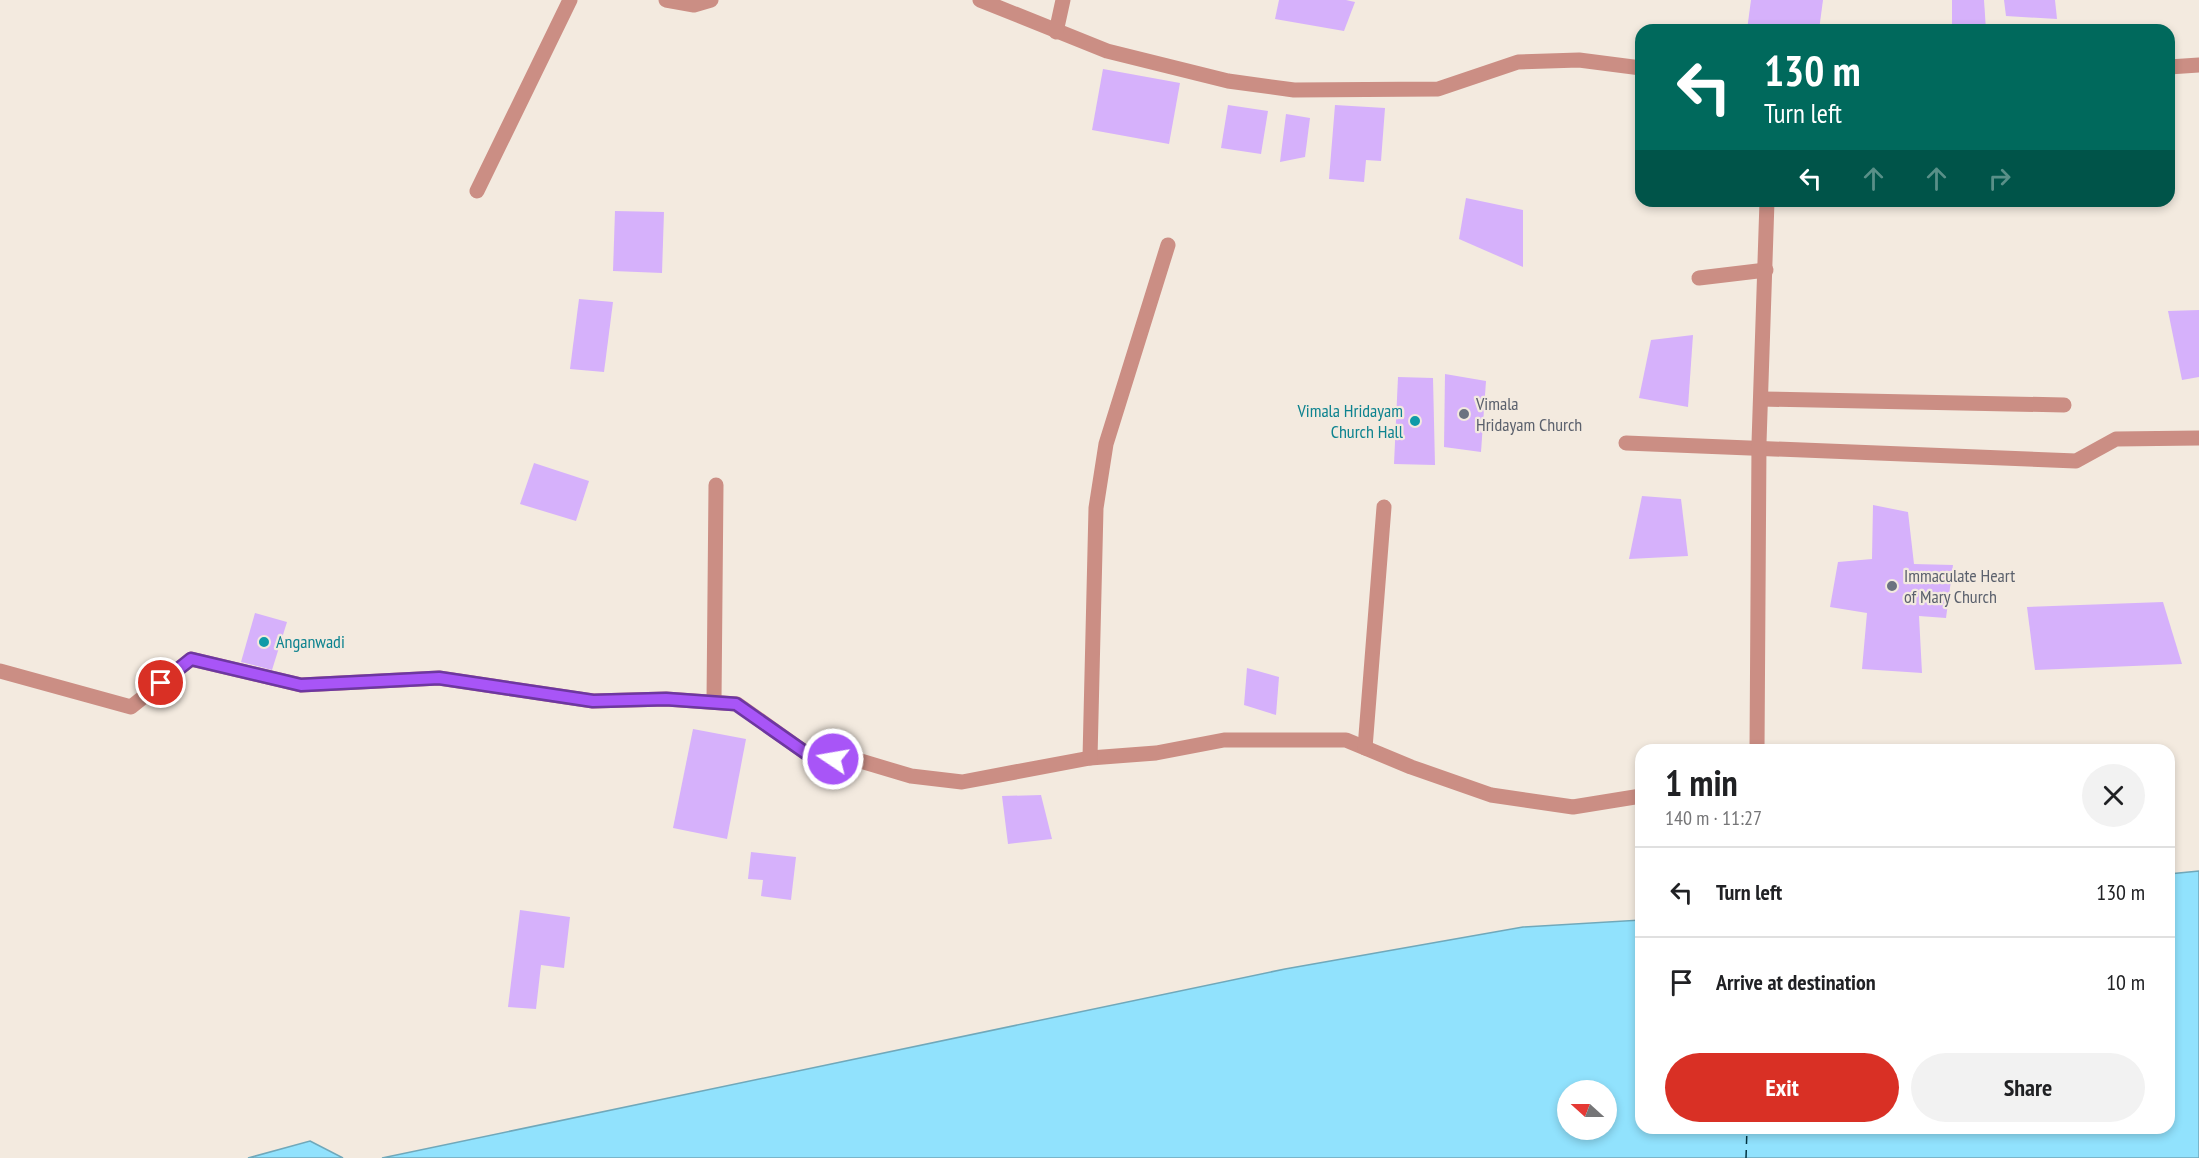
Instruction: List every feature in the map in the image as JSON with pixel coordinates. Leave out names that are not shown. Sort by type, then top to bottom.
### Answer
[{"type":"street","points":[[477,191],[570,0]]},
{"type":"street","points":[[666,0],[694,5],[711,0]]},
{"type":"street","points":[[980,0],[1056,32],[1129,57],[1228,81],[1294,90],[1438,89],[1518,62],[1579,60],[1635,67]]},
{"type":"street","points":[[1056,32],[1063,0]]},
{"type":"street","points":[[2175,67],[2199,65]]},
{"type":"street","points":[[1757,744],[1759,449],[1767,207]]},
{"type":"street","points":[[1090,758],[1096,508],[1106,444],[1168,245]]},
{"type":"street","points":[[1699,278],[1766,270]]},
{"type":"street","points":[[1761,399],[2064,405]]},
{"type":"street","points":[[1626,443],[2076,460],[2116,439],[2199,438]]},
{"type":"street","points":[[714,702],[716,485]]},
{"type":"street","points":[[1365,748],[1384,507]]},
{"type":"street","points":[[0,671],[131,707],[191,659],[301,685],[439,678],[593,701],[666,699],[736,704],[813,758],[854,759],[911,776],[962,782],[1090,758],[1156,753],[1224,740],[1346,740],[1491,795],[1573,807],[1635,797]]},
{"type":"water","points":[[2199,871],[2199,1158],[382,1158],[1285,969],[1523,927],[1635,920],[1635,1134],[2175,1134],[2175,873]]},
{"type":"water","points":[[310,1141],[343,1158],[248,1158]]},
{"type":"building","points":[[1279,0],[1355,2],[1344,31],[1275,19]]},
{"type":"building","points":[[1751,0],[1823,0],[1820,24],[1748,24]]},
{"type":"building","points":[[1952,0],[1984,0],[1986,24],[1952,24]]},
{"type":"building","points":[[2004,0],[2055,0],[2057,19],[2006,16]]},
{"type":"building","points":[[1103,69],[1180,83],[1169,144],[1092,130]]},
{"type":"building","points":[[1228,105],[1268,111],[1261,154],[1221,148]]},
{"type":"building","points":[[1335,105],[1385,108],[1381,161],[1366,160],[1364,182],[1329,179]]},
{"type":"building","points":[[1286,114],[1310,118],[1305,157],[1280,162]]},
{"type":"building","points":[[1466,198],[1523,210],[1523,267],[1459,239]]},
{"type":"building","points":[[615,211],[664,212],[662,273],[613,271]]},
{"type":"building","points":[[579,299],[613,302],[604,372],[570,369]]},
{"type":"building","points":[[2199,310],[2199,377],[2182,380],[2168,311]]},
{"type":"building","points":[[1693,335],[1688,407],[1639,398],[1651,340]]},
{"type":"building","name":"Vimala Hridayam Church","points":[[1445,374],[1486,381],[1481,452],[1444,447]]},
{"type":"building","name":"Vimala Hridayam Church Hall","points":[[1398,377],[1433,378],[1435,465],[1394,464]]},
{"type":"building","points":[[534,463],[589,481],[576,521],[520,504]]},
{"type":"building","points":[[1642,496],[1681,499],[1688,556],[1629,559]]},
{"type":"building","name":"Immaculate Heart of Mary Church","points":[[1873,505],[1908,512],[1914,564],[1953,565],[1946,618],[1919,616],[1922,673],[1862,669],[1867,613],[1830,607],[1838,562],[1872,559]]},
{"type":"building","points":[[2163,602],[2182,664],[2035,670],[2027,607]]},
{"type":"building","name":"Anganwadi","points":[[255,613],[287,622],[272,670],[241,662]]},
{"type":"building","points":[[1247,668],[1279,677],[1276,715],[1244,705]]},
{"type":"building","points":[[693,729],[746,739],[727,839],[673,828]]},
{"type":"building","points":[[1041,795],[1052,839],[1008,844],[1002,796]]},
{"type":"building","points":[[751,852],[796,857],[791,900],[761,896],[763,880],[748,879]]},
{"type":"building","points":[[520,910],[570,917],[564,968],[541,965],[536,1009],[508,1007]]},
{"type":"ferry route","points":[[1746,1158],[1747,1134]]},
{"type":"place","name":"Vimala Hridayam Church","points":[[1464,414]]},
{"type":"place","name":"Vimala Hridayam Church Hall","points":[[1415,421]]},
{"type":"place","name":"Immaculate Heart of Mary Church","points":[[1892,586]]},
{"type":"place","name":"Anganwadi","points":[[264,642]]},
{"type":"route","points":[[161,683],[191,659],[301,685],[439,678],[593,701],[666,699],[736,704],[813,758],[833,759]]}]
